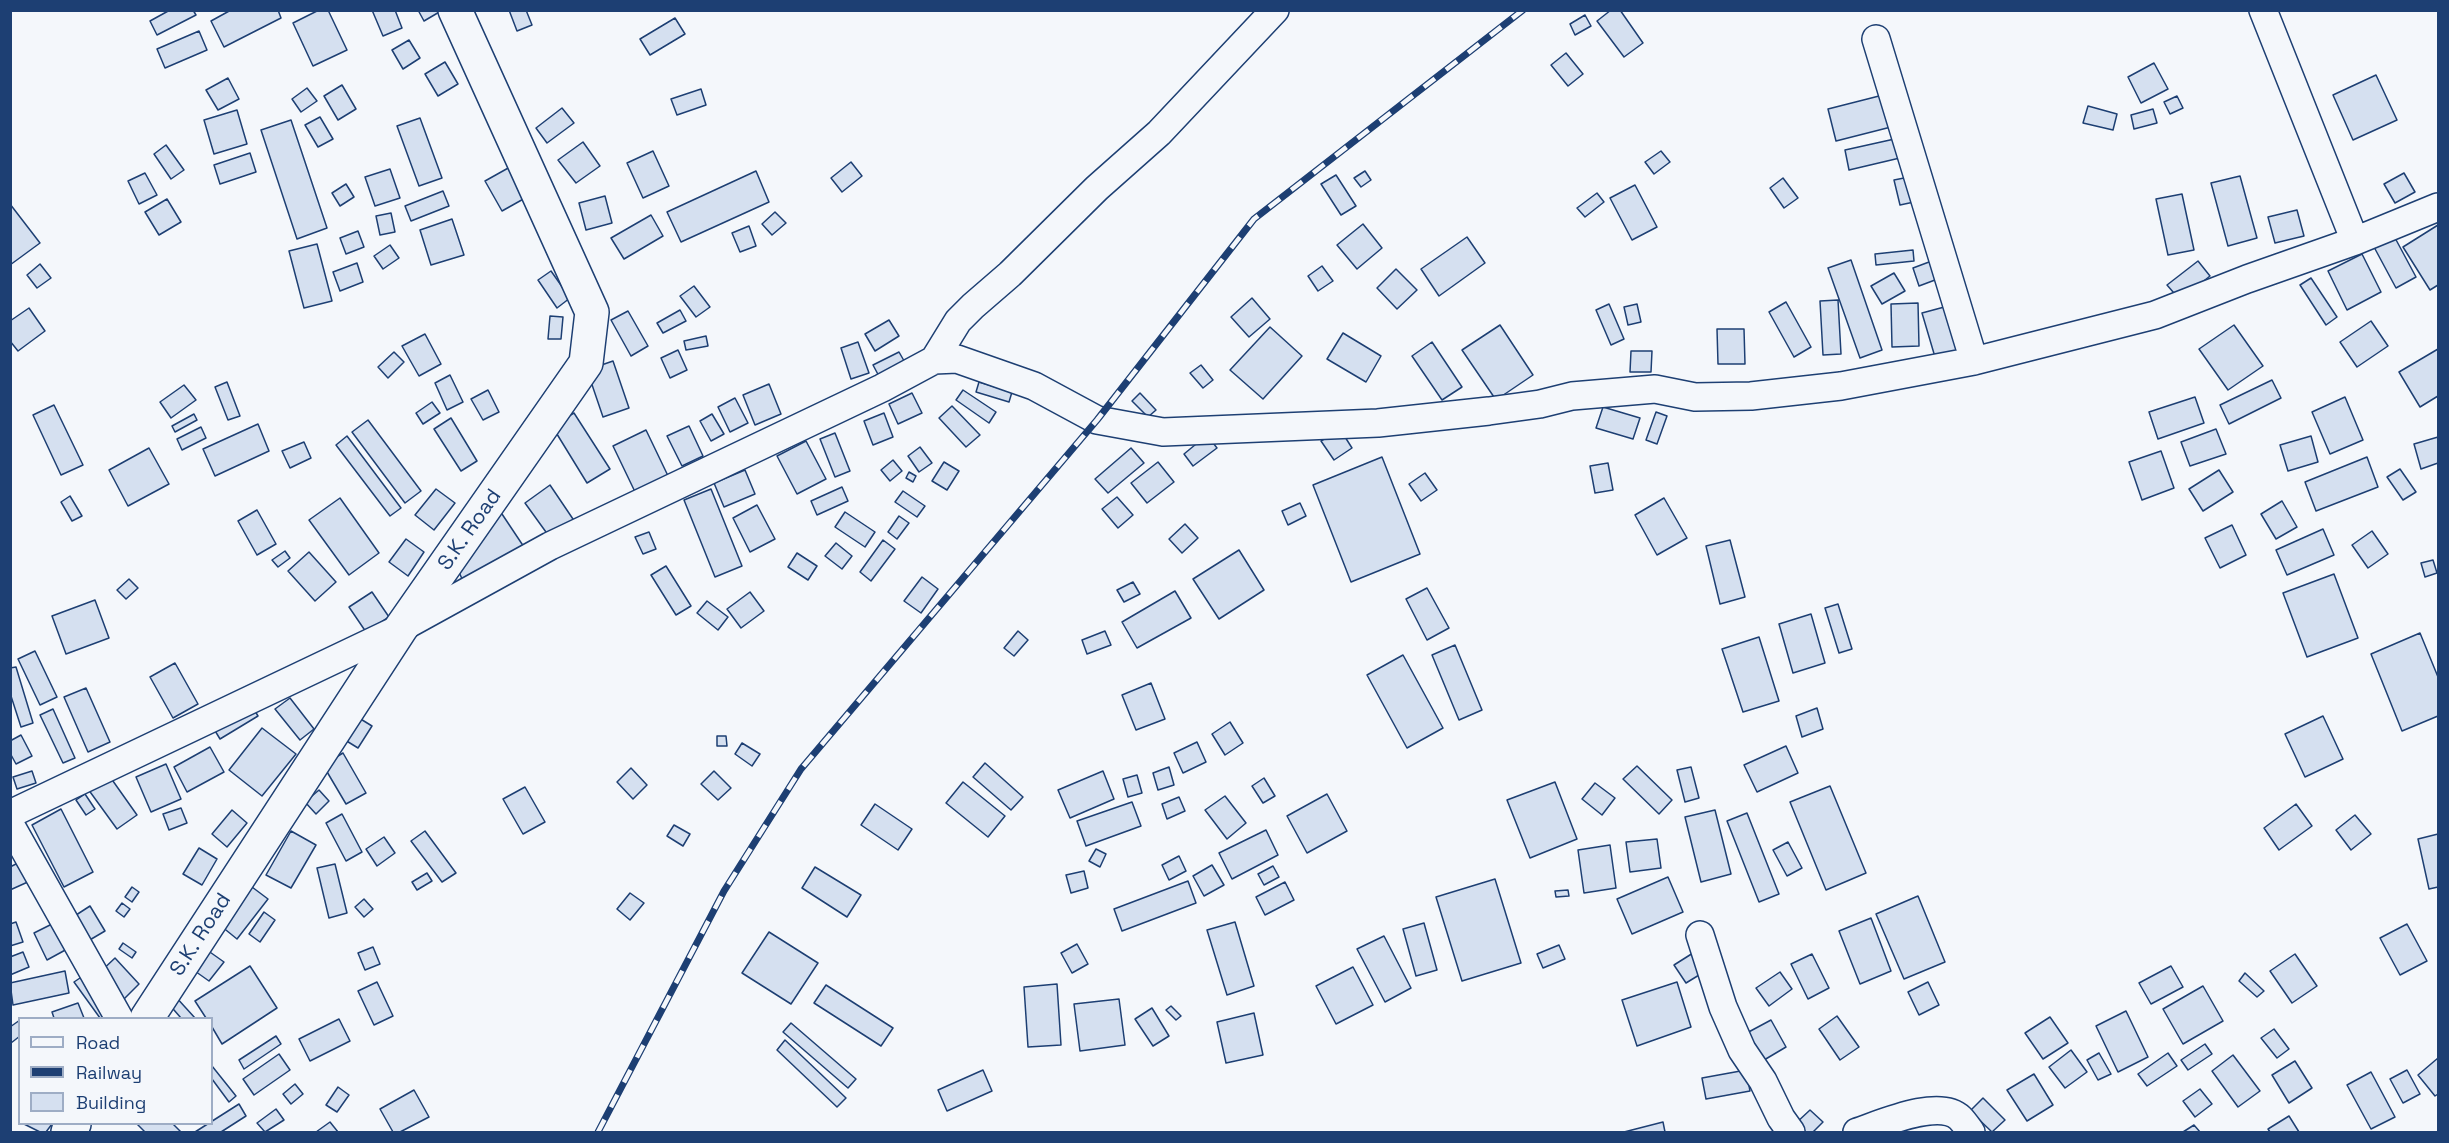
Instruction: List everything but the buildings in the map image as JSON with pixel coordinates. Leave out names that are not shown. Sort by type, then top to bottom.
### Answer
[{"type":"main road","name":"S.K. Road","points":[[148,1017],[401,628],[586,363],[592,312],[455,10]]},
{"type":"street","points":[[934,360],[958,321],[1010,274],[1096,188],[1159,133],[1275,10]]},
{"type":"street","points":[[2263,10],[2355,241]]},
{"type":"street","points":[[1876,39],[1974,361]]},
{"type":"street","points":[[10,814],[401,628],[550,546],[882,388],[934,360],[957,359],[1034,386],[1097,420],[1163,432],[1378,423],[1540,404],[1572,396],[1655,389],[1695,397],[1751,396],[1841,386],[1974,361],[2155,315],[2247,279],[2355,241],[2439,207]]},
{"type":"street","points":[[10,824],[118,1017]]},
{"type":"street","points":[[1700,935],[1723,1007],[1742,1050],[1763,1081],[1781,1118],[1791,1132]]},
{"type":"street","points":[[1857,1132],[1912,1114],[1942,1110],[1959,1116],[1971,1132]]},
{"type":"railway","points":[[598,1132],[724,891],[801,769],[1097,420],[1254,219],[1523,10]]}]
